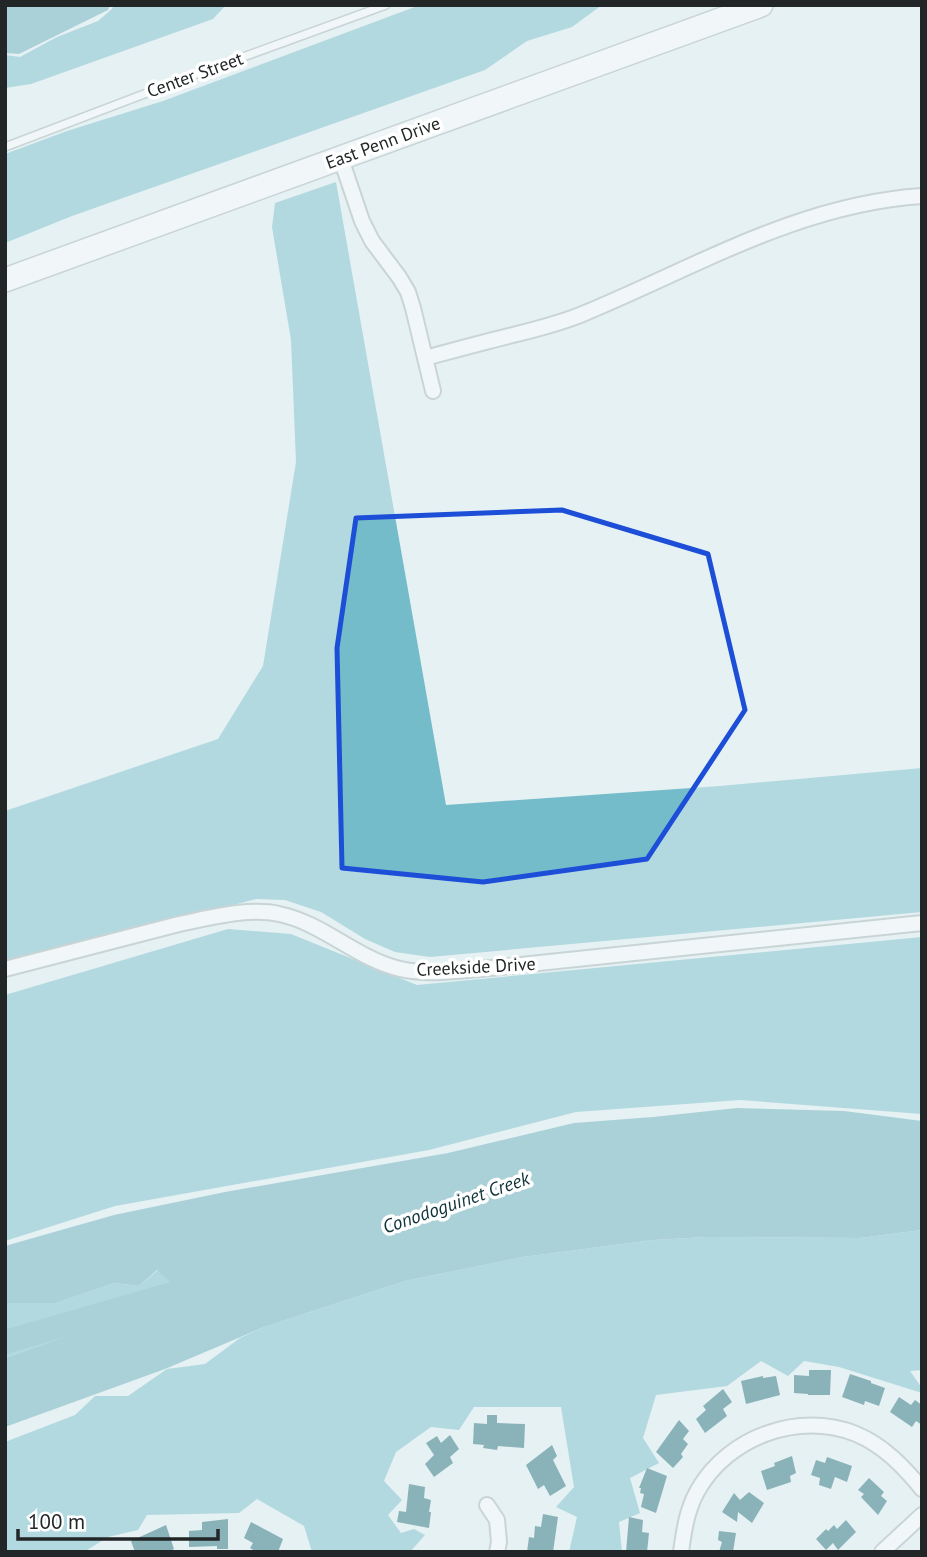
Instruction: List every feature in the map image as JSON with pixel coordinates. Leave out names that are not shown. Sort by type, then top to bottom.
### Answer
[{"type":"main road","name":"East Penn Drive","points":[[5,280],[761,5]]},
{"type":"street","points":[[341,159],[362,222],[408,292],[433,391]]},
{"type":"street","points":[[425,358],[583,314],[797,221],[857,206],[922,197]]},
{"type":"street","name":"Creekside Drive","points":[[5,969],[179,924],[266,911],[306,923],[358,952],[398,969],[432,972],[505,967],[922,923]]},
{"type":"street","points":[[681,1552],[693,1498],[708,1474],[737,1447],[766,1433],[799,1426],[841,1429],[856,1434],[890,1455],[922,1489]]},
{"type":"street","points":[[487,1505],[497,1520],[497,1552]]},
{"type":"street","points":[[882,1552],[922,1515]]},
{"type":"lane","name":"Center Street","points":[[5,147],[386,5]]},
{"type":"highlighted area","points":[[562,510],[708,554],[745,710],[647,859],[483,882],[342,868],[337,648],[356,518]]},
{"type":"shaded area","points":[[114,5],[226,5],[213,19],[31,84],[5,88],[5,55],[20,57],[57,37],[98,21]]},
{"type":"shaded area","points":[[420,5],[602,5],[572,27],[527,41],[485,70],[72,216],[5,243],[5,154],[163,101]]},
{"type":"shaded area","points":[[336,182],[446,805],[720,786],[922,768],[922,912],[430,957],[395,952],[365,939],[321,912],[285,900],[256,899],[5,965],[5,811],[218,739],[263,666],[296,462],[291,340],[272,227],[275,203]]},
{"type":"shaded area","points":[[228,929],[291,934],[417,985],[922,937],[922,1114],[740,1100],[576,1112],[429,1150],[115,1206],[5,1241],[5,995]]},
{"type":"shaded area","points":[[922,1230],[922,1370],[910,1371],[922,1388],[922,1393],[839,1367],[804,1361],[788,1376],[761,1361],[727,1386],[656,1395],[643,1438],[659,1463],[630,1478],[640,1513],[619,1522],[622,1552],[569,1552],[577,1517],[556,1507],[574,1487],[561,1407],[474,1407],[459,1430],[431,1427],[396,1452],[384,1481],[402,1500],[388,1515],[401,1533],[414,1529],[425,1535],[410,1552],[312,1552],[304,1526],[257,1499],[239,1513],[147,1515],[138,1530],[108,1537],[84,1552],[5,1552],[5,1442],[75,1415],[95,1396],[128,1396],[167,1369],[205,1364],[240,1338],[264,1327],[405,1281],[523,1257],[653,1240],[707,1237],[860,1238]]},
{"type":"shaded area","points":[[158,1270],[172,1283],[171,1300],[5,1358],[5,1303],[56,1303],[115,1283],[139,1286]]},
{"type":"water","points":[[5,5],[110,5],[108,10],[19,54],[5,53]]},
{"type":"water","points":[[737,1108],[844,1111],[922,1121],[922,1230],[860,1238],[707,1237],[653,1240],[523,1257],[405,1281],[264,1327],[165,1369],[5,1427],[5,1358],[170,1300],[172,1284],[157,1270],[139,1286],[115,1283],[56,1303],[5,1303],[5,1246],[114,1215],[225,1192],[448,1153],[574,1123]]},
{"type":"building","points":[[809,1370],[831,1370],[830,1395],[794,1393],[794,1375],[809,1376]]},
{"type":"building","points":[[850,1374],[885,1388],[879,1406],[865,1401],[864,1405],[842,1397]]},
{"type":"building","points":[[776,1376],[780,1395],[746,1404],[741,1381]]},
{"type":"building","points":[[723,1389],[732,1402],[723,1409],[727,1416],[705,1433],[696,1419],[706,1410],[703,1406]]},
{"type":"building","points":[[899,1397],[911,1405],[915,1400],[922,1405],[922,1425],[916,1421],[912,1427],[890,1412]]},
{"type":"building","points":[[487,1415],[497,1415],[497,1423],[525,1424],[524,1448],[498,1446],[497,1450],[473,1444],[474,1423],[487,1424]]},
{"type":"building","points":[[679,1420],[689,1431],[683,1439],[688,1444],[681,1454],[683,1457],[673,1468],[656,1452]]},
{"type":"building","points":[[450,1435],[459,1449],[450,1457],[453,1463],[434,1477],[425,1464],[434,1455],[426,1443],[437,1436],[441,1443]]},
{"type":"building","points":[[552,1445],[557,1456],[553,1460],[566,1486],[550,1496],[544,1485],[538,1489],[526,1465]]},
{"type":"building","points":[[792,1456],[796,1473],[790,1476],[791,1482],[767,1490],[761,1471]]},
{"type":"building","points":[[827,1457],[852,1466],[847,1482],[835,1477],[831,1489],[819,1485],[820,1478],[811,1475],[816,1460],[825,1463]]},
{"type":"building","points":[[647,1468],[667,1476],[656,1513],[641,1507],[644,1494],[640,1493],[639,1488]]},
{"type":"building","points":[[869,1478],[884,1492],[881,1496],[887,1501],[878,1515],[861,1497],[864,1494],[858,1490]]},
{"type":"building","points":[[409,1484],[425,1487],[424,1498],[431,1500],[429,1528],[397,1522],[399,1511],[406,1512]]},
{"type":"building","points":[[749,1492],[764,1503],[752,1523],[738,1512],[737,1522],[722,1512],[734,1493],[740,1500]]},
{"type":"building","points":[[543,1514],[558,1517],[553,1552],[527,1552],[529,1537],[534,1538],[535,1526],[541,1527]]},
{"type":"building","points":[[629,1517],[643,1520],[642,1532],[649,1533],[647,1552],[626,1552]]},
{"type":"building","points":[[228,1519],[228,1549],[217,1549],[217,1546],[189,1547],[189,1531],[202,1530],[202,1522]]},
{"type":"building","points":[[846,1520],[856,1532],[838,1550],[833,1543],[826,1550],[816,1539],[826,1529],[828,1531],[834,1525],[837,1529]]},
{"type":"building","points":[[251,1522],[283,1539],[278,1552],[257,1552],[250,1548],[253,1543],[244,1538]]},
{"type":"building","points":[[166,1525],[174,1549],[168,1552],[135,1552],[131,1541]]},
{"type":"building","points":[[719,1531],[736,1533],[733,1552],[719,1552],[722,1542],[718,1540]]},
{"type":"waterway","name":"Conodoguinet Creek","points":[[5,1342],[203,1285]]}]
